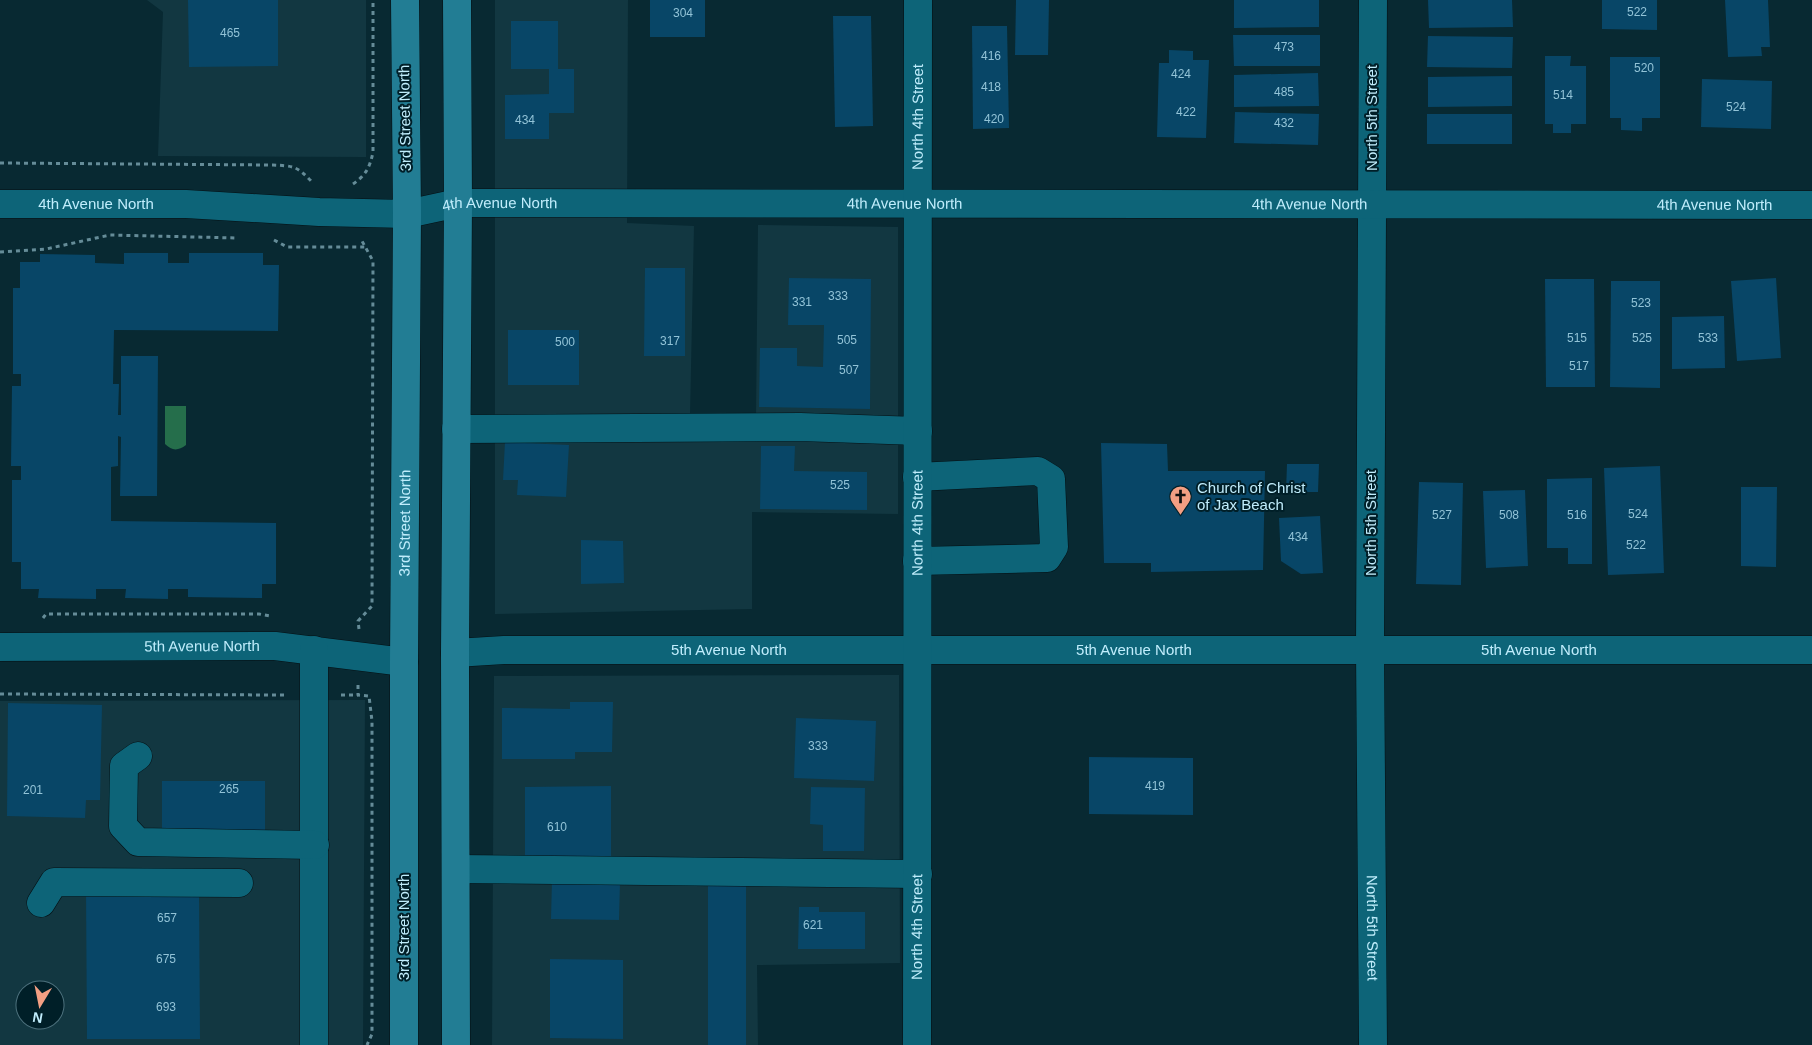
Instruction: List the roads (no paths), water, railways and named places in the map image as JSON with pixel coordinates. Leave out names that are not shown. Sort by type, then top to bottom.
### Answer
[{"type":"main road","name":"3rd Street North","points":[[404,1045],[407,214],[405,0]]},
{"type":"main road","points":[[456,1045],[457,0]]},
{"type":"street","name":"North 4th Street","points":[[917,1045],[918,0]]},
{"type":"street","name":"North 5th Street","points":[[1372,0],[1370,649],[1373,1045]]},
{"type":"street","name":"4th Avenue North","points":[[0,204],[186,204],[407,214],[458,202],[1812,205]]},
{"type":"street","points":[[456,428],[800,427],[918,432]]},
{"type":"street","points":[[917,561],[1047,558],[1054,547],[1051,479],[1038,471],[918,477]]},
{"type":"street","name":"5th Avenue North","points":[[0,647],[276,646],[404,662]]},
{"type":"street","name":"5th Avenue North","points":[[455,653],[504,650],[918,649],[1812,650]]},
{"type":"street","points":[[314,650],[314,1045]]},
{"type":"street","points":[[138,756],[124,766],[123,826],[138,842],[314,845]]},
{"type":"street","points":[[456,869],[918,874]]},
{"type":"street","points":[[41,903],[54,882],[239,883]]},
{"type":"place","name":"Church of Christ of Jax Beach","points":[[1181,516]]}]
